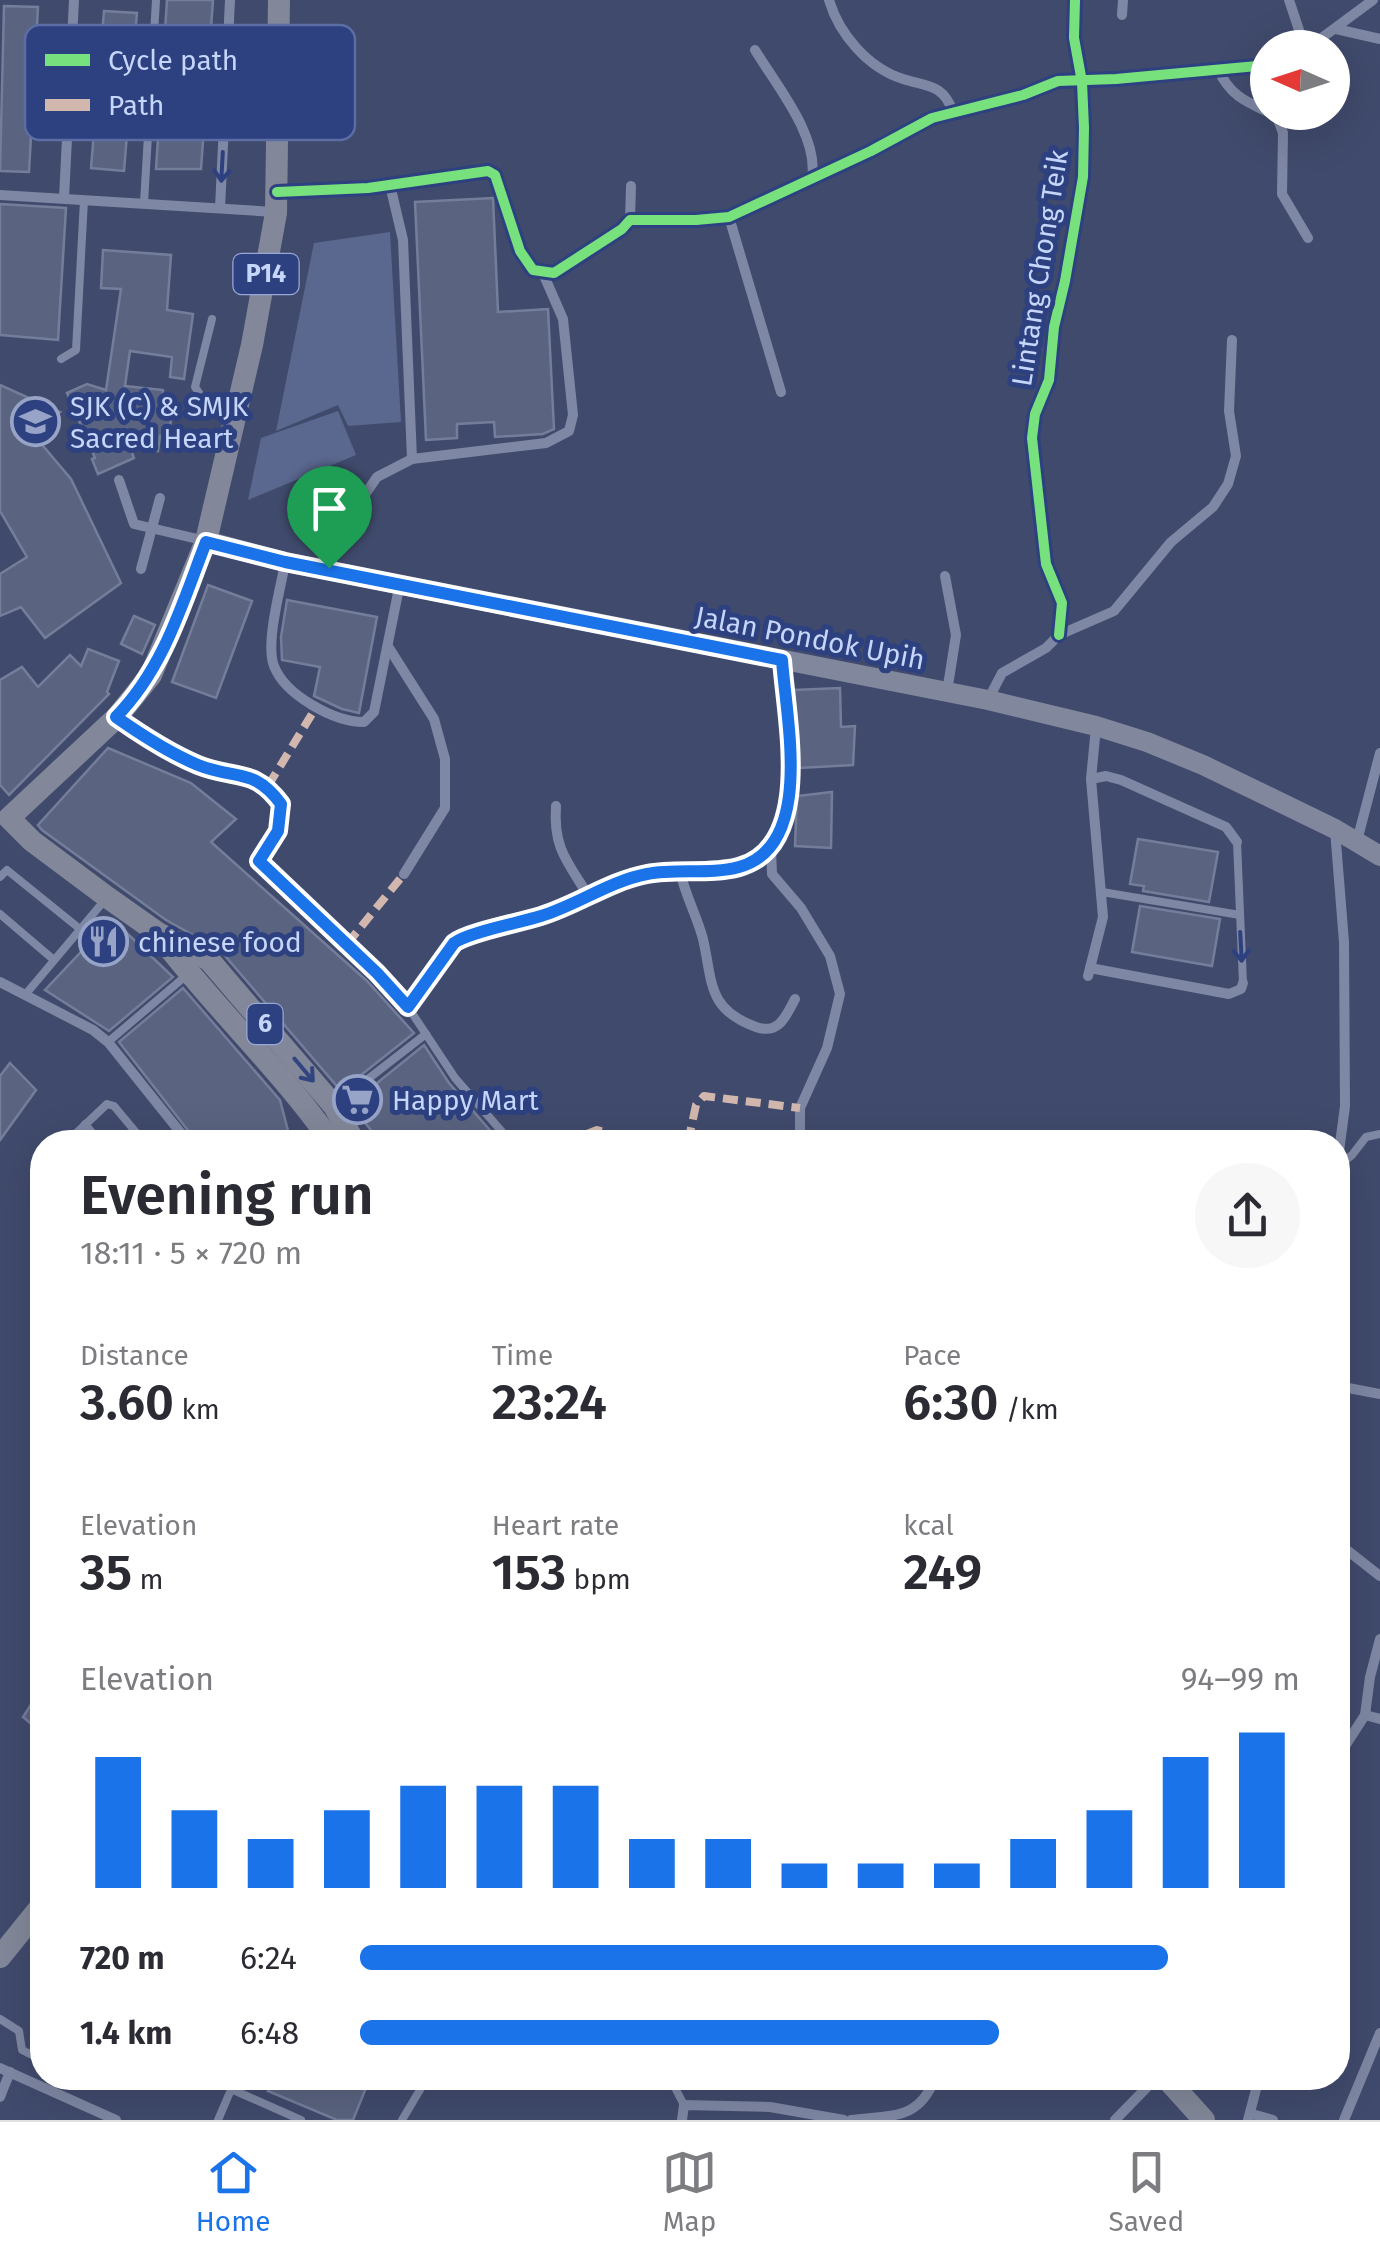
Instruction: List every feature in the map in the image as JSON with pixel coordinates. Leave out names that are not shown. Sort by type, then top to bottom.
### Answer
[{"type":"main road","name":"P14","points":[[279,0],[279,25]]},
{"type":"main road","name":"P14","points":[[4,814],[116,717],[151,675],[168,642],[206,542],[252,345],[276,202],[277,140]]},
{"type":"main road","name":"Jalan Pondok Upih","points":[[206,542],[285,562],[988,700],[1096,726],[1203,765],[1380,856]]},
{"type":"main road","name":"6","points":[[4,814],[32,840],[158,934],[208,960],[334,1106],[338,1130]]},
{"type":"main road","name":"6","points":[[158,934],[329,1130]]},
{"type":"main road","points":[[1,1953],[30,1919]]},
{"type":"main road","points":[[1177,2090],[1204,2120]]},
{"type":"street","points":[[73,25],[74,0]]},
{"type":"street","points":[[229,25],[230,0]]},
{"type":"street","points":[[829,0],[836,22],[850,41],[880,68],[904,79],[931,84],[943,92],[953,112]]},
{"type":"street","name":"Lintang Chong Teik","points":[[1059,635],[1062,603],[1046,564],[1032,425],[1049,380],[1054,327],[1079,205],[1084,128],[1082,82],[1074,38],[1075,0]]},
{"type":"street","points":[[1122,15],[1123,0]]},
{"type":"street","points":[[1290,0],[1300,30]]},
{"type":"street","points":[[1336,29],[1373,0]]},
{"type":"street","points":[[1336,29],[1380,39]]},
{"type":"street","points":[[755,50],[806,135],[815,159],[812,178]]},
{"type":"street","points":[[630,220],[729,217],[932,118],[1023,95],[1058,81],[1250,67]]},
{"type":"street","points":[[1218,69],[1226,87],[1250,104]]},
{"type":"street","points":[[1283,130],[1282,194],[1308,238]]},
{"type":"street","points":[[64,198],[67,140]]},
{"type":"street","points":[[220,208],[223,140]]},
{"type":"street","points":[[0,195],[220,208],[488,172],[496,175],[520,250],[533,270],[554,273],[622,229],[630,220],[632,186]]},
{"type":"street","points":[[390,185],[403,240],[412,459]]},
{"type":"street","points":[[729,217],[781,392]]},
{"type":"street","points":[[329,568],[349,518],[377,477],[412,459],[546,443],[568,431],[573,414],[568,346],[558,301],[542,272]]},
{"type":"street","points":[[988,700],[1002,674],[1046,648],[1059,635],[1100,619],[1123,603],[1162,552],[1213,507],[1228,484],[1236,456],[1229,411],[1232,340]]},
{"type":"street","points":[[119,480],[134,524],[206,542]]},
{"type":"street","points":[[141,569],[160,498]]},
{"type":"street","points":[[285,562],[272,648],[274,667],[315,709],[348,722],[364,722],[374,712],[400,582]]},
{"type":"street","points":[[944,576],[956,636],[947,693]]},
{"type":"street","points":[[389,648],[434,719],[445,759],[446,808],[404,874]]},
{"type":"street","points":[[408,1007],[462,937],[532,919],[634,878],[736,868],[771,849],[785,823],[792,788],[782,660]]},
{"type":"street","points":[[1096,726],[1091,779],[1102,917],[1089,972],[1229,994],[1236,993],[1242,983]]},
{"type":"street","points":[[1356,842],[1380,753]]},
{"type":"street","points":[[1091,779],[1106,776],[1120,780],[1226,827],[1236,842]]},
{"type":"street","points":[[556,806],[554,832],[559,851],[589,897]]},
{"type":"street","points":[[1335,830],[1344,942],[1342,1130]]},
{"type":"street","points":[[771,849],[772,874],[801,908],[830,956],[840,994],[840,1008],[827,1048],[800,1108],[800,1130]]},
{"type":"street","points":[[680,872],[702,938],[708,972],[721,1004],[732,1018],[774,1029],[782,1023],[795,999]]},
{"type":"street","points":[[1,985],[93,1030],[108,1042],[178,1130]]},
{"type":"street","points":[[1350,1388],[1380,1394]]},
{"type":"street","points":[[1350,1552],[1380,1576]]},
{"type":"street","points":[[1350,1738],[1364,1715],[1380,1639]]},
{"type":"street","points":[[1364,1715],[1380,1719]]},
{"type":"street","points":[[1344,2120],[1380,2033]]},
{"type":"street","points":[[0,2097],[5,2070],[30,2082]]},
{"type":"street","points":[[48,2090],[109,2118]]},
{"type":"street","points":[[851,2120],[908,2114],[925,2102],[930,2090]]},
{"type":"street","points":[[1115,2120],[1144,2090]]},
{"type":"street","points":[[1256,2090],[1250,2117],[1273,2120]]},
{"type":"street","points":[[682,2120],[684,2104],[770,2107],[844,2120]]},
{"type":"lane","points":[[155,25],[156,0]]},
{"type":"lane","points":[[144,203],[148,140]]},
{"type":"lane","points":[[61,358],[76,350],[84,200]]},
{"type":"lane","points":[[212,319],[195,387],[202,398],[236,405]]},
{"type":"lane","points":[[116,717],[194,764],[268,786],[281,804],[278,831],[259,861],[408,1007],[455,1078],[500,1130]]},
{"type":"lane","points":[[1236,842],[1242,983]]},
{"type":"lane","points":[[0,877],[6,870],[80,929]]},
{"type":"lane","points":[[1102,892],[1240,915]]},
{"type":"lane","points":[[24,995],[107,897]]},
{"type":"lane","points":[[0,914],[54,960]]},
{"type":"lane","points":[[108,1042],[189,974]]},
{"type":"lane","points":[[334,1106],[426,1034]]},
{"type":"lane","points":[[79,1130],[104,1105],[111,1104],[134,1130]]},
{"type":"lane","points":[[85,1124],[90,1130]]},
{"type":"lane","points":[[1350,1156],[1366,1137],[1380,1134]]},
{"type":"lane","points":[[0,2019],[19,2030],[22,2050],[30,2054]]},
{"type":"lane","points":[[218,2120],[231,2090]]},
{"type":"lane","points":[[233,2090],[301,2120]]},
{"type":"lane","points":[[402,2120],[420,2090]]},
{"type":"lane","points":[[676,2090],[684,2104]]},
{"type":"shaded area","points":[[390,232],[401,422],[348,426],[338,405],[276,431],[314,243]]},
{"type":"shaded area","points":[[338,411],[356,455],[248,500],[261,438]]},
{"type":"building","points":[[167,0],[213,0],[211,25],[165,25]]},
{"type":"building","points":[[4,6],[38,7],[37,25],[25,25],[25,140],[31,140],[29,172],[0,171]]},
{"type":"building","points":[[104,11],[137,13],[136,25],[103,25]]},
{"type":"building","points":[[93,140],[127,140],[124,171],[91,168]]},
{"type":"building","points":[[158,140],[203,140],[201,169],[156,169]]},
{"type":"building","points":[[493,198],[498,312],[548,309],[554,429],[543,434],[495,437],[494,422],[457,424],[457,438],[426,440],[415,202]]},
{"type":"building","points":[[0,204],[66,208],[58,340],[0,335]]},
{"type":"building","points":[[103,250],[171,255],[167,310],[193,314],[184,379],[170,377],[172,357],[130,351],[125,386],[163,390],[161,408],[172,409],[169,437],[160,436],[158,451],[130,447],[134,458],[98,474],[67,393],[87,384],[106,390],[121,289],[101,288]]},
{"type":"building","points":[[0,385],[60,412],[33,434],[71,479],[121,583],[45,638],[21,607],[0,616],[0,574],[27,557],[0,511]]},
{"type":"building","points":[[208,585],[252,601],[216,698],[172,682]]},
{"type":"building","points":[[287,600],[377,617],[359,713],[314,696],[320,667],[282,660]]},
{"type":"building","points":[[134,616],[155,625],[142,654],[121,644]]},
{"type":"building","points":[[88,649],[119,661],[109,694],[9,795],[0,785],[0,680],[22,667],[38,687],[70,655],[81,666]]},
{"type":"building","points":[[840,688],[841,727],[855,726],[853,765],[800,768],[794,690]]},
{"type":"building","points":[[108,748],[191,783],[236,819],[211,842],[367,981],[414,1033],[341,1091],[220,950],[166,920],[42,830],[38,825]]},
{"type":"building","points":[[832,792],[831,848],[795,846],[797,796]]},
{"type":"building","points":[[1138,839],[1218,852],[1209,902],[1143,891],[1144,886],[1130,884]]},
{"type":"building","points":[[1140,906],[1220,919],[1212,966],[1132,952]]},
{"type":"building","points":[[112,919],[173,977],[109,1031],[45,990]]},
{"type":"building","points":[[183,988],[280,1100],[288,1130],[188,1130],[119,1042]]},
{"type":"building","points":[[424,1045],[449,1083],[490,1130],[371,1130],[350,1105]]},
{"type":"building","points":[[10,1063],[36,1090],[0,1140],[0,1076]]},
{"type":"building","points":[[365,2090],[353,2120],[337,2120],[268,2091]]},
{"type":"marked path","points":[[268,786],[315,709]]},
{"type":"marked path","points":[[347,944],[404,874]]},
{"type":"marked path","points":[[691,1130],[696,1105],[704,1096],[800,1108]]},
{"type":"cycle path","points":[[1059,635],[1062,603],[1046,564],[1032,438],[1035,414],[1049,380],[1054,327],[1083,177],[1082,82],[1074,38],[1075,0]]},
{"type":"cycle path","points":[[277,192],[368,188],[488,171],[495,175],[520,251],[533,270],[554,273],[630,220],[729,217],[932,118],[1023,95],[1058,81],[1250,67]]},
{"type":"cycle path","points":[[408,1007],[454,943],[461,939],[532,919],[634,877],[659,872],[728,870],[763,854],[778,834],[787,808],[790,778],[782,660]]},
{"type":"place","name":"SJK (C) & SMJK Sacred Heart","points":[[35,422]]},
{"type":"place","name":"chinese food","points":[[103,942]]},
{"type":"place","name":"Happy Mart","points":[[357,1100]]},
{"type":"route","points":[[206,542],[285,562],[329,568],[782,660],[792,788],[785,823],[771,849],[736,868],[651,873],[566,908],[462,937],[408,1007],[259,861],[278,831],[281,804],[268,786],[194,764],[116,717],[151,675],[168,642],[206,542]]}]
